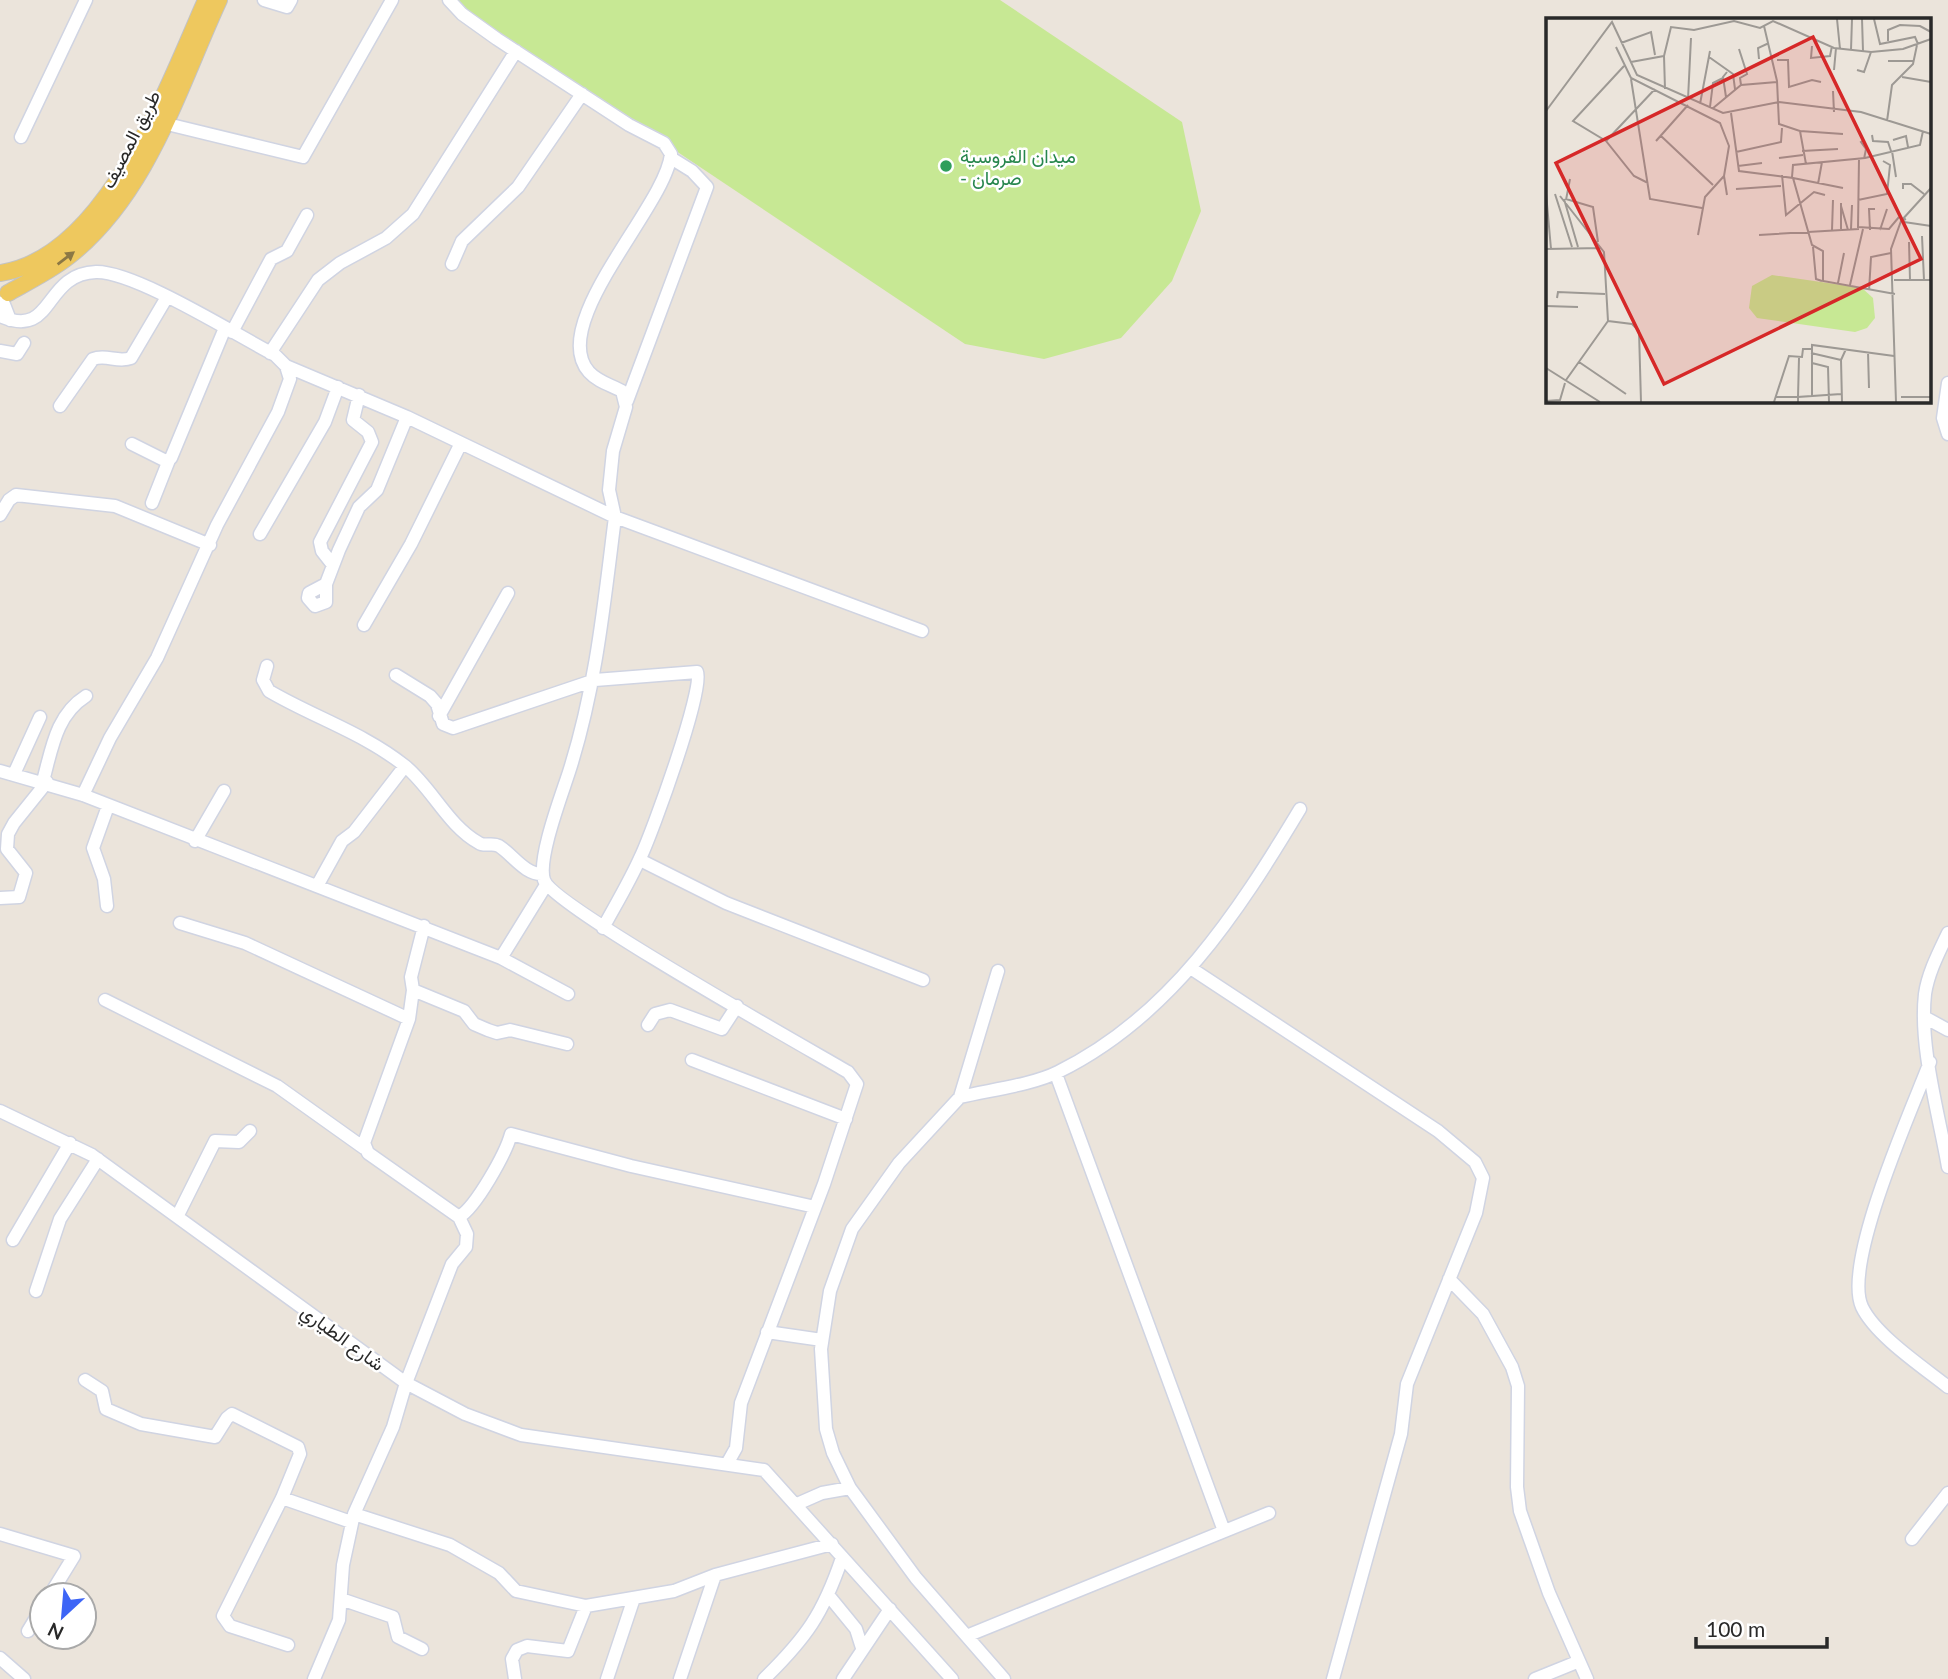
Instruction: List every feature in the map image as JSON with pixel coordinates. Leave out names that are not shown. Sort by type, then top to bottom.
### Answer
[{"type":"main road","name":"طريق المصيف","points":[[0,274],[24,267],[48,253],[100,206],[136,152],[206,0]]},
{"type":"main road","name":"طريق المصيف","points":[[4,307],[100,227],[131,188],[219,0]]},
{"type":"main road","points":[[0,274],[8,284],[4,307]]},
{"type":"street","points":[[21,137],[86,0]]},
{"type":"street","points":[[264,0],[283,8],[287,7],[291,0]]},
{"type":"street","points":[[163,123],[303,157],[392,0]]},
{"type":"street","points":[[449,0],[476,24],[629,125],[664,143],[670,150],[671,158],[655,192],[615,258],[578,340],[580,356],[588,371],[622,391],[627,401]]},
{"type":"street","points":[[270,353],[318,280],[340,263],[386,239],[413,214],[516,51]]},
{"type":"street","points":[[452,264],[462,241],[518,187],[582,94]]},
{"type":"street","points":[[501,958],[545,880],[549,836],[587,716],[595,680],[615,517],[609,490],[612,452],[627,401],[707,187],[692,171],[671,158]]},
{"type":"street","points":[[152,503],[229,330],[272,257],[288,251],[307,215]]},
{"type":"street","points":[[4,307],[22,324],[31,321],[61,287],[86,273],[114,275],[167,297],[270,353],[286,366],[407,416],[615,517],[922,631]]},
{"type":"street","points":[[60,406],[93,359],[131,358],[167,297]]},
{"type":"street","points":[[0,351],[14,355],[24,342]]},
{"type":"street","points":[[83,794],[110,738],[157,658],[217,525],[278,412],[290,379],[286,366]]},
{"type":"street","points":[[1948,383],[1942,418],[1948,434]]},
{"type":"street","points":[[260,534],[325,422],[338,387]]},
{"type":"street","points":[[333,565],[322,551],[320,542],[372,442],[368,432],[353,420],[359,395]]},
{"type":"street","points":[[326,584],[359,507],[377,490],[407,416]]},
{"type":"street","points":[[363,625],[411,544],[461,443]]},
{"type":"street","points":[[132,444],[169,460]]},
{"type":"street","points":[[0,515],[9,499],[16,495],[115,506],[210,545]]},
{"type":"street","points":[[439,716],[508,593]]},
{"type":"street","points":[[267,666],[262,680],[269,691],[343,728],[405,766],[434,794],[452,819],[478,843],[499,846],[603,928],[851,1074],[857,1088],[741,1403],[736,1448],[727,1464]]},
{"type":"street","points":[[396,675],[430,696],[437,704],[443,724],[453,728],[595,680],[694,671],[699,675],[695,704],[640,860],[603,928]]},
{"type":"street","points":[[0,898],[19,897],[25,884],[26,873],[7,849],[8,834],[45,781],[59,725],[71,705],[86,696]]},
{"type":"street","points":[[14,774],[40,717]]},
{"type":"street","points":[[317,886],[343,839],[354,832],[405,766]]},
{"type":"street","points":[[0,771],[45,781],[83,794],[195,841],[424,926],[501,958],[568,994]]},
{"type":"street","points":[[195,841],[224,791]]},
{"type":"street","points":[[107,806],[93,848],[104,879],[107,906]]},
{"type":"street","points":[[960,1097],[1056,1074],[1138,1022],[1192,969],[1300,809]]},
{"type":"street","points":[[640,860],[735,907],[923,980]]},
{"type":"street","points":[[180,923],[245,943],[409,1019]]},
{"type":"street","points":[[364,1148],[364,1137],[387,1084],[409,1019],[413,990],[411,977],[424,926]]},
{"type":"street","points":[[1948,933],[1927,984],[1926,1018],[1930,1062],[1948,1167]]},
{"type":"street","points":[[1192,969],[1398,1103],[1475,1162],[1483,1178],[1482,1195],[1407,1384],[1401,1434],[1333,1679]]},
{"type":"street","points":[[998,971],[960,1097],[899,1163],[852,1229],[830,1291],[822,1340],[821,1378],[826,1429],[833,1453],[850,1488],[916,1578],[1004,1679]]},
{"type":"street","points":[[413,990],[464,1011],[474,1024],[488,1030],[497,1033],[510,1030],[567,1044]]},
{"type":"street","points":[[104,1000],[277,1086],[459,1217],[467,1234],[466,1247],[452,1264],[406,1383],[393,1427],[352,1518],[340,1620],[314,1679]]},
{"type":"street","points":[[648,1025],[655,1014],[670,1010],[722,1029],[737,1006]]},
{"type":"street","points":[[1926,1018],[1948,1030]]},
{"type":"street","points":[[692,1060],[846,1119]]},
{"type":"street","points":[[1930,1062],[1870,1225],[1859,1272],[1858,1296],[1862,1308],[1879,1329],[1948,1387]]},
{"type":"street","points":[[1056,1074],[1224,1531]]},
{"type":"street","name":"شارع الطياري","points":[[0,1111],[98,1159],[406,1383],[505,1431],[764,1470],[951,1678]]},
{"type":"street","points":[[178,1215],[215,1141],[239,1142],[250,1131]]},
{"type":"street","points":[[459,1217],[468,1212],[483,1192],[511,1134],[631,1167],[815,1207]]},
{"type":"street","points":[[13,1240],[70,1143]]},
{"type":"street","points":[[36,1291],[61,1219],[98,1159]]},
{"type":"street","points":[[1448,1279],[1483,1314],[1512,1367],[1518,1386],[1517,1487],[1520,1511],[1577,1662],[1587,1679]]},
{"type":"street","points":[[767,1332],[822,1340]]},
{"type":"street","points":[[85,1380],[102,1391],[106,1409],[136,1422],[215,1437],[226,1418],[232,1414],[295,1444],[300,1454],[282,1498],[223,1616],[230,1626],[288,1645]]},
{"type":"street","points":[[797,1504],[822,1493],[850,1488]]},
{"type":"street","points":[[1912,1539],[1948,1493]]},
{"type":"street","points":[[282,1498],[450,1545],[499,1573],[516,1591],[586,1606],[674,1591],[715,1575],[832,1544]]},
{"type":"street","points":[[968,1635],[1269,1513]]},
{"type":"street","points":[[0,1534],[74,1556],[59,1581]]},
{"type":"street","points":[[765,1679],[802,1640],[829,1596],[842,1558]]},
{"type":"street","points":[[680,1679],[715,1575]]},
{"type":"street","points":[[829,1596],[856,1629],[862,1648]]},
{"type":"street","points":[[607,1679],[634,1598]]},
{"type":"street","points":[[341,1599],[393,1617],[398,1637],[422,1649]]},
{"type":"street","points":[[515,1679],[512,1659],[517,1650],[527,1646],[568,1651],[586,1606]]},
{"type":"street","points":[[843,1679],[890,1609]]},
{"type":"street","points":[[0,1658],[24,1679]]},
{"type":"street","points":[[1535,1679],[1577,1662]]},
{"type":"green space","name":"ميدان الفروسية - صرمان","points":[[456,0],[1000,0],[1182,122],[1201,211],[1172,281],[1121,338],[1044,359],[965,344],[471,14]]},
{"type":"place","name":"ميدان الفروسية - صرمان","points":[[946,166]]}]
